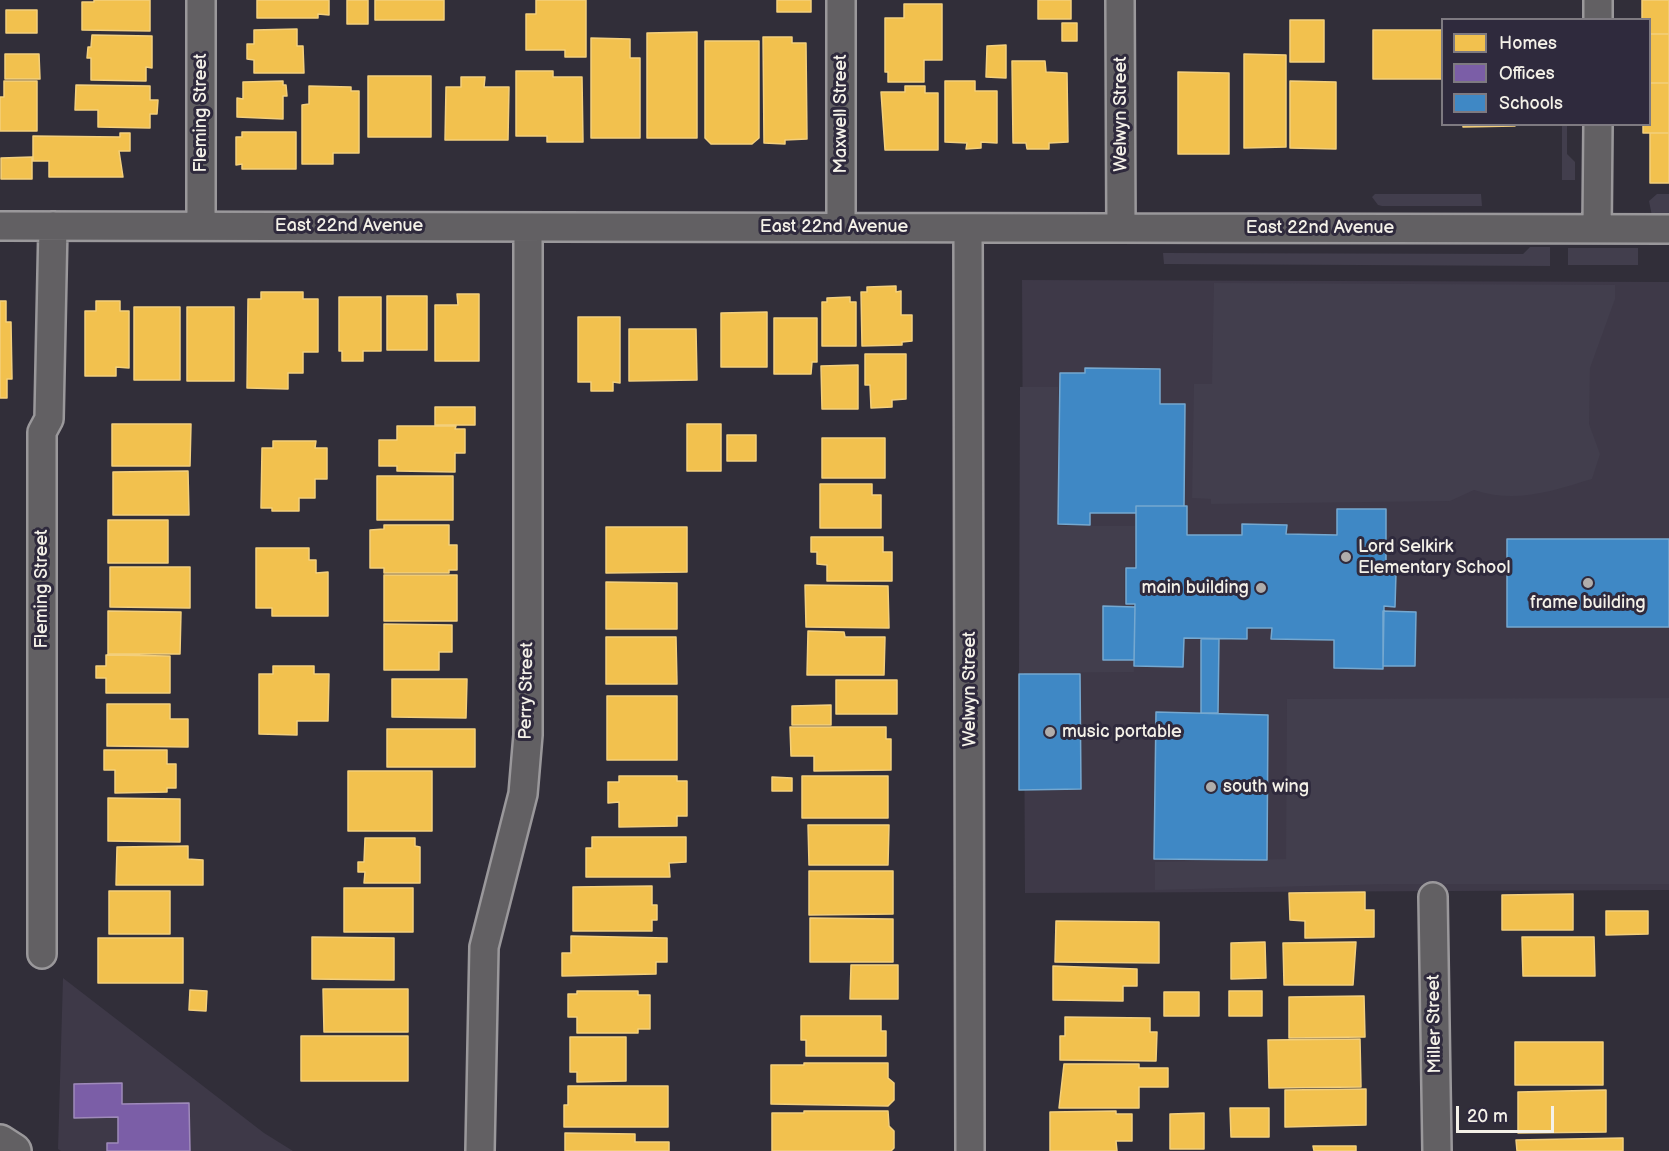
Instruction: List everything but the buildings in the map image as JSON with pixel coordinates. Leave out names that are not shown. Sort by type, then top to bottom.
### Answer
[{"type":"main road","points":[[0,1142],[14,1151]]},
{"type":"street","name":"Fleming Street","points":[[201,0],[201,226]]},
{"type":"street","name":"Maxwell Street","points":[[841,0],[841,227]]},
{"type":"street","name":"Welwyn Street","points":[[1120,0],[1121,228]]},
{"type":"street","points":[[1598,0],[1598,18]]},
{"type":"street","points":[[1597,229],[1598,126]]},
{"type":"street","name":"East 22nd Avenue","points":[[0,226],[1669,229]]},
{"type":"street","name":"Fleming Street","points":[[42,954],[42,432],[49,419],[53,226]]},
{"type":"street","name":"Perry Street","points":[[480,1151],[484,947],[523,794],[528,735],[528,226]]},
{"type":"street","name":"Welwyn Street","points":[[968,228],[970,1151]]},
{"type":"street","name":"Miller Street","points":[[1433,897],[1437,1151]]},
{"type":"shaded area","points":[[1562,126],[1567,126],[1567,154],[1575,162],[1575,180],[1562,180]]},
{"type":"shaded area","points":[[1375,194],[1481,194],[1482,206],[1382,206],[1378,205],[1372,197]]},
{"type":"shaded area","points":[[1657,194],[1669,194],[1669,217],[1652,216],[1649,201]]},
{"type":"shaded area","points":[[1530,247],[1550,247],[1550,266],[1164,264],[1163,253],[1523,254]]},
{"type":"shaded area","points":[[1568,248],[1638,248],[1638,265],[1568,265]]},
{"type":"shaded area","name":"Lord Selkirk Elementary School","points":[[1022,280],[1669,282],[1669,890],[1025,893]]},
{"type":"shaded area","points":[[1214,283],[1615,285],[1615,299],[1590,368],[1589,424],[1600,454],[1592,479],[1519,496],[1489,494],[1474,490],[1450,501],[1211,504],[1211,499],[1192,498],[1194,384],[1212,384]]},
{"type":"shaded area","points":[[1020,387],[1058,387],[1058,526],[1135,526],[1134,567],[1124,567],[1124,605],[1133,605],[1134,672],[1019,673]]},
{"type":"shaded area","points":[[1669,698],[1669,884],[1389,884],[1155,890],[1155,862],[1286,859],[1287,699]]},
{"type":"shaded area","points":[[63,978],[264,1133],[293,1151],[61,1151],[58,1149]]},
{"type":"place","name":"Lord Selkirk Elementary School","points":[[1346,557]]},
{"type":"place","name":"frame building","points":[[1588,583]]},
{"type":"place","name":"main building","points":[[1261,588]]},
{"type":"place","name":"music portable","points":[[1050,732]]},
{"type":"place","name":"south wing","points":[[1211,787]]}]
